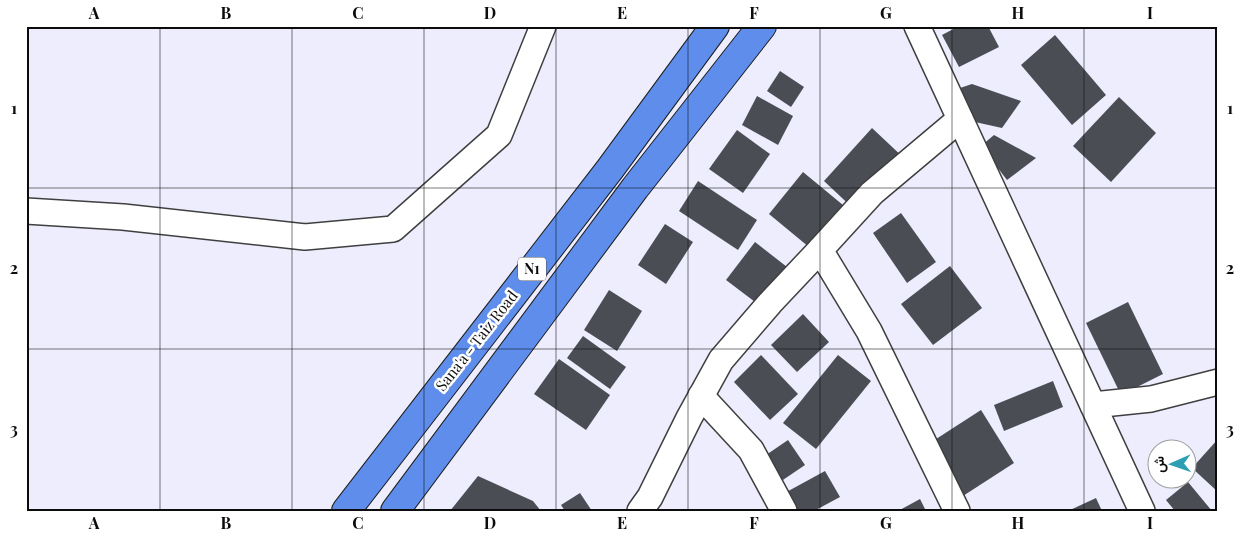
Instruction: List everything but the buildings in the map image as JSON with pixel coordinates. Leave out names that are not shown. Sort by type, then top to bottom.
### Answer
[{"type":"highway","name":"Sana'a - Taiz Road","points":[[346,511],[610,169],[715,26]]},
{"type":"highway","name":"N1","points":[[395,511],[635,188],[762,26]]},
{"type":"street","points":[[26,211],[123,217],[305,237],[393,228],[499,135],[543,26]]},
{"type":"street","points":[[917,26],[1142,511]]},
{"type":"street","points":[[640,511],[650,497],[721,360],[770,303],[872,193],[960,119]]},
{"type":"street","points":[[820,250],[869,330],[957,511]]},
{"type":"street","points":[[1093,405],[1151,399],[1218,382]]},
{"type":"street","points":[[701,396],[751,450],[784,511]]}]
